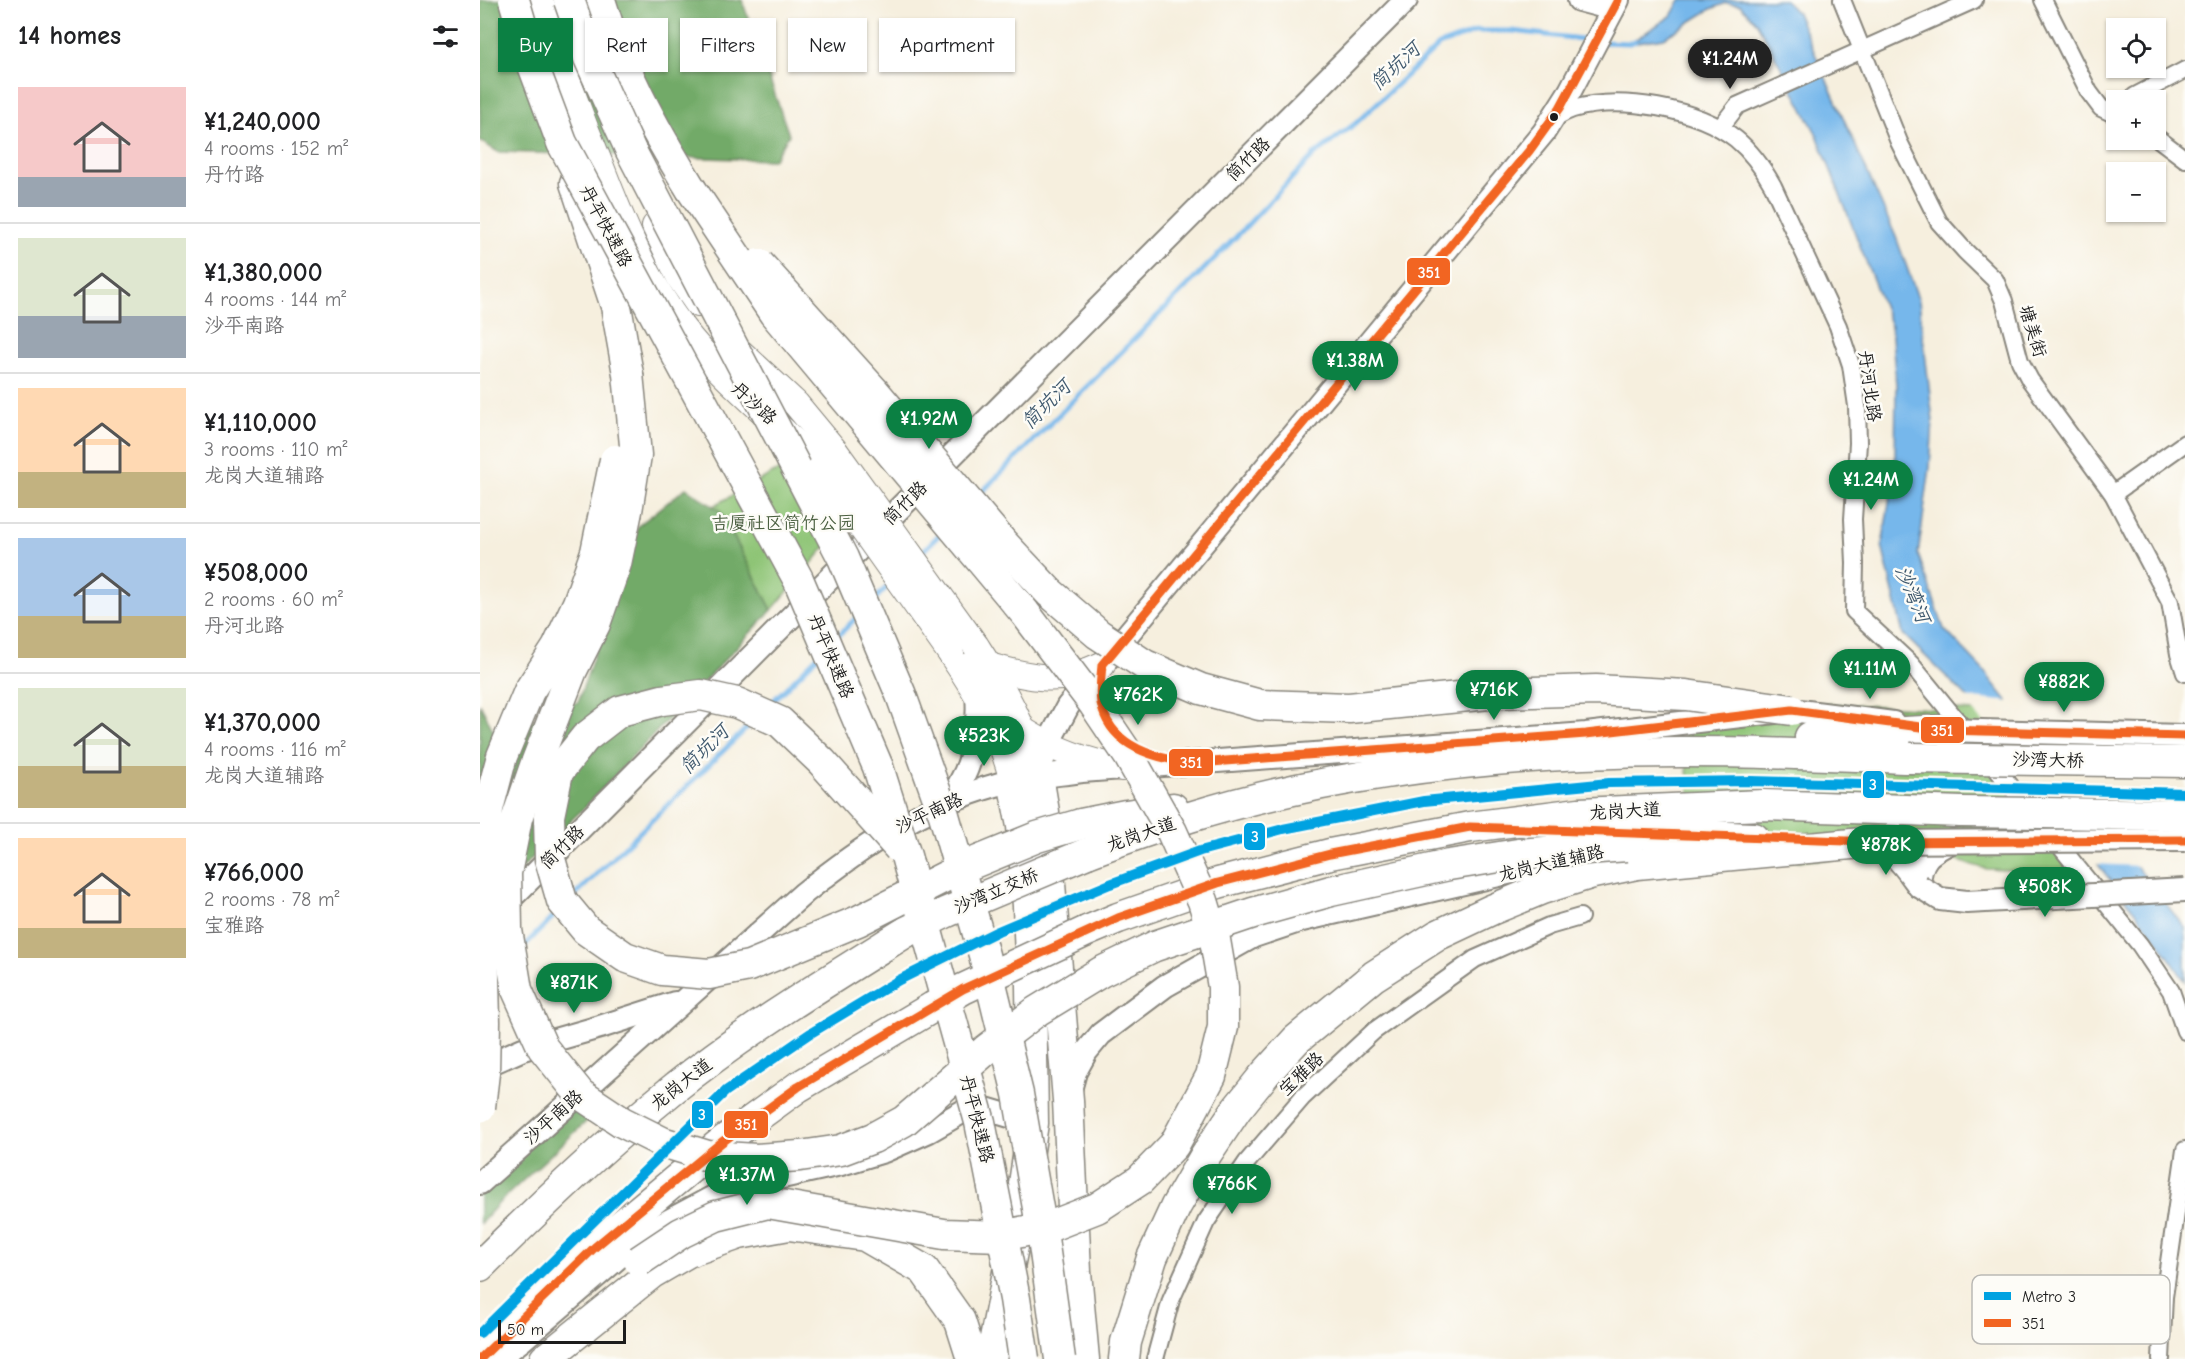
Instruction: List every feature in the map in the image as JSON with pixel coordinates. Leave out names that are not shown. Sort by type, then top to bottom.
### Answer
[{"type":"highway","name":"丹平快速路","points":[[514,0],[534,68],[562,143],[798,579],[878,767],[906,856],[980,1122],[1015,1299],[1024,1359]]},
{"type":"highway","points":[[570,0],[589,58],[631,151],[843,558],[901,695],[944,815],[984,955],[1018,1094],[1042,1231],[1060,1359]]},
{"type":"highway","points":[[545,1359],[681,1233],[716,1216],[768,1203],[944,1234],[1001,1236],[1051,1226],[1097,1208],[1140,1180],[1174,1145],[1211,1076],[1223,1027],[1223,987],[1215,940],[1203,901],[1172,832],[1129,756],[1094,704],[1025,613],[774,313],[691,189],[656,132],[625,70],[600,0]]},
{"type":"highway","points":[[562,143],[616,306],[628,374],[636,455],[615,564],[596,624],[568,680],[517,818],[506,873],[507,930],[517,990],[543,1048],[580,1095],[622,1122],[662,1142],[708,1156],[756,1159],[841,1150],[873,1138],[904,1121],[994,1044],[1037,1011],[1101,972],[1155,946],[1253,913],[1332,891],[1438,867],[1518,854],[1627,846]]},
{"type":"highway","points":[[691,189],[873,390],[1002,542],[1049,592],[1098,634],[1146,665],[1201,689],[1260,705],[1349,708],[1499,693],[1596,690],[1686,695],[1792,710]]},
{"type":"highway","points":[[480,1107],[484,1073],[485,1022],[482,893],[488,809],[502,756],[529,691],[557,648],[578,603],[596,552],[611,486],[628,374]]},
{"type":"highway","points":[[906,856],[822,762],[780,722],[737,703],[701,695],[662,700],[620,711],[585,738],[558,772],[549,816],[550,859],[561,901],[586,930],[625,957],[662,970],[709,974],[749,966],[858,921],[966,867],[1037,837],[1084,839],[1126,815],[1181,806],[1245,802],[1316,786],[1441,766],[1583,754],[1670,752],[1730,742],[1943,730]]},
{"type":"highway","name":"沙湾大桥","points":[[1670,752],[2185,762]]},
{"type":"highway","points":[[1023,797],[1044,812],[1068,1100],[1076,1272],[1084,1359]]},
{"type":"highway","points":[[990,1359],[1020,1211],[1033,1122],[1031,985],[1023,797]]},
{"type":"highway","name":"龙岗大道","points":[[480,1359],[595,1247],[722,1142],[798,1087],[963,989],[1118,918],[1218,883],[1330,854],[1470,827],[1579,813],[1763,805],[1962,812],[2185,815]]},
{"type":"highway","points":[[1470,827],[1874,842]]},
{"type":"highway","points":[[2144,839],[2185,832]]},
{"type":"highway","name":"沙湾立交桥","points":[[906,932],[1084,839]]},
{"type":"highway","points":[[1124,1359],[1126,1342],[1152,1258],[1176,1206],[1205,1156],[1264,1074],[1296,1040],[1374,976],[1438,935],[1491,910],[1542,889],[1593,873],[1637,864],[1874,842]]},
{"type":"highway","name":"龙岗大道","points":[[480,1266],[588,1161],[673,1089],[760,1024],[906,932]]},
{"type":"highway","points":[[537,1359],[645,1267],[739,1234],[789,1225],[865,1236],[924,1269],[960,1321],[972,1359]]},
{"type":"main road","name":"丹沙路","points":[[540,0],[571,93],[628,234],[660,296],[703,352],[728,380],[803,449],[828,460],[983,656],[1008,697],[1024,731],[1023,797]]},
{"type":"main road","name":"丹沙路","points":[[570,0],[629,164],[657,231],[680,278],[712,322],[749,362],[796,404],[828,460],[977,692],[1000,738],[1023,797]]},
{"type":"main road","name":"简竹路","points":[[480,929],[1406,0]]},
{"type":"main road","points":[[967,795],[985,797],[1003,804],[1017,816],[1023,797],[1068,706],[1529,151],[1570,91],[1612,12],[1579,0]]},
{"type":"main road","points":[[983,656],[1037,677],[1062,678],[1085,673],[1102,665]]},
{"type":"main road","points":[[1102,665],[1101,705],[1117,735],[1147,754],[1171,761],[1198,763]]},
{"type":"main road","points":[[941,806],[959,786],[970,759],[976,730],[977,692]]},
{"type":"main road","points":[[1023,797],[1122,768],[1586,734],[1792,710],[1943,730],[2185,736]]},
{"type":"main road","points":[[1024,731],[1048,745],[1078,757],[1122,768]]},
{"type":"main road","name":"沙平南路","points":[[480,1183],[830,872],[889,831],[967,795],[1023,797]]},
{"type":"main road","name":"龙岗大道辅路","points":[[1068,1100],[1075,1072],[1086,1052],[1101,1034],[1165,986],[1254,936],[1302,920],[1627,846],[2185,840]]},
{"type":"main road","points":[[1919,886],[1920,870],[1931,852],[1953,841]]},
{"type":"main road","points":[[1874,842],[1890,852],[1919,886],[1940,899],[1967,902],[2185,890]]},
{"type":"main road","points":[[480,1068],[523,1049],[600,1028],[685,999]]},
{"type":"main road","points":[[497,1359],[648,1232],[722,1193],[884,1151],[929,1131],[962,1112],[986,1109],[1033,1122]]},
{"type":"street","name":"塘美街","points":[[1842,0],[1854,53],[1939,222],[1995,280],[2004,301],[2020,361],[2030,380],[2113,494],[2170,602],[2185,674]]},
{"type":"street","points":[[1720,128],[1737,106],[1974,0]]},
{"type":"street","points":[[2043,0],[2089,92],[2101,108],[2106,110]]},
{"type":"street","points":[[2147,90],[2185,70]]},
{"type":"street","name":"丹河北路","points":[[1552,119],[1571,110],[1591,105],[1637,105],[1679,112],[1720,128],[1735,138],[1761,165],[1838,326],[1851,365],[1857,406],[1858,443],[1853,519],[1854,611],[1911,664],[2140,945],[2170,991],[2185,1031]]},
{"type":"street","points":[[2166,145],[2185,159]]},
{"type":"street","points":[[2113,494],[2185,443]]},
{"type":"street","name":"宝雅路","points":[[1155,1359],[1171,1300],[1206,1222],[1247,1162],[1302,1098],[1374,1031],[1475,959],[1549,926],[1580,917]]},
{"type":"street","points":[[2167,1275],[2185,1150]]},
{"type":"street","points":[[2161,1359],[2162,1344]]},
{"type":"green space","points":[[480,0],[742,0],[748,18],[680,18],[680,72],[767,72],[789,135],[773,160],[498,152],[480,141]]},
{"type":"green space","name":"吉厦社区简竹公园","points":[[804,456],[847,522],[772,610],[720,511],[713,506]]},
{"type":"green space","points":[[686,488],[720,511],[772,610],[586,806],[480,909],[480,704],[496,736],[578,702],[638,526]]},
{"type":"green space","points":[[1681,696],[1993,712],[2016,786],[2042,828],[2083,874],[1987,869],[1936,855],[1695,865]]},
{"type":"green space","points":[[577,1107],[588,1120],[501,1201],[480,1224],[480,1186]]},
{"type":"water","name":"沙湾河","points":[[1680,0],[1785,0],[1797,13],[1896,237],[1919,301],[1933,421],[1930,467],[1918,554],[1944,629],[1983,670],[2185,928],[2185,981],[2157,940],[1968,698],[1903,634],[1882,546],[1895,465],[1896,385],[1891,326],[1817,135],[1757,23],[1740,5],[1726,3],[1711,9],[1664,38],[1630,43],[1671,16]]},
{"type":"pier","points":[[1963,697],[2011,702],[2140,866],[2094,864]]},
{"type":"waterway","name":"简坑河","points":[[977,497],[1237,236],[1314,155],[1356,123],[1439,45],[1477,31],[1512,31],[1590,40]]},
{"type":"waterway","name":"简坑河","points":[[1602,42],[1630,43],[1635,41]]},
{"type":"waterway","name":"简坑河","points":[[920,554],[943,531]]},
{"type":"waterway","name":"简坑河","points":[[871,603],[892,582]]},
{"type":"waterway","name":"简坑河","points":[[835,639],[858,616]]},
{"type":"waterway","name":"简坑河","points":[[767,707],[820,654]]},
{"type":"waterway","name":"简坑河","points":[[572,898],[755,720]]},
{"type":"waterway","name":"简坑河","points":[[521,949],[559,911]]},
{"type":"metro line","name":"3","points":[[480,1333],[726,1091],[811,1033],[899,980],[998,931],[1110,884],[1200,851],[1283,829],[1424,801],[1609,783],[1751,781],[2185,793]]},
{"type":"transit line","name":"351","points":[[1618,0],[1560,108],[1529,151],[1102,665],[1101,703],[1106,719],[1114,731],[1125,741],[1153,755],[1198,763],[1586,734],[1792,710],[1943,730],[2185,736]]},
{"type":"transit line","name":"351","points":[[480,1359],[595,1247],[722,1142],[798,1087],[963,989],[1118,918],[1218,883],[1330,854],[1470,827],[1873,842],[2185,840]]}]
